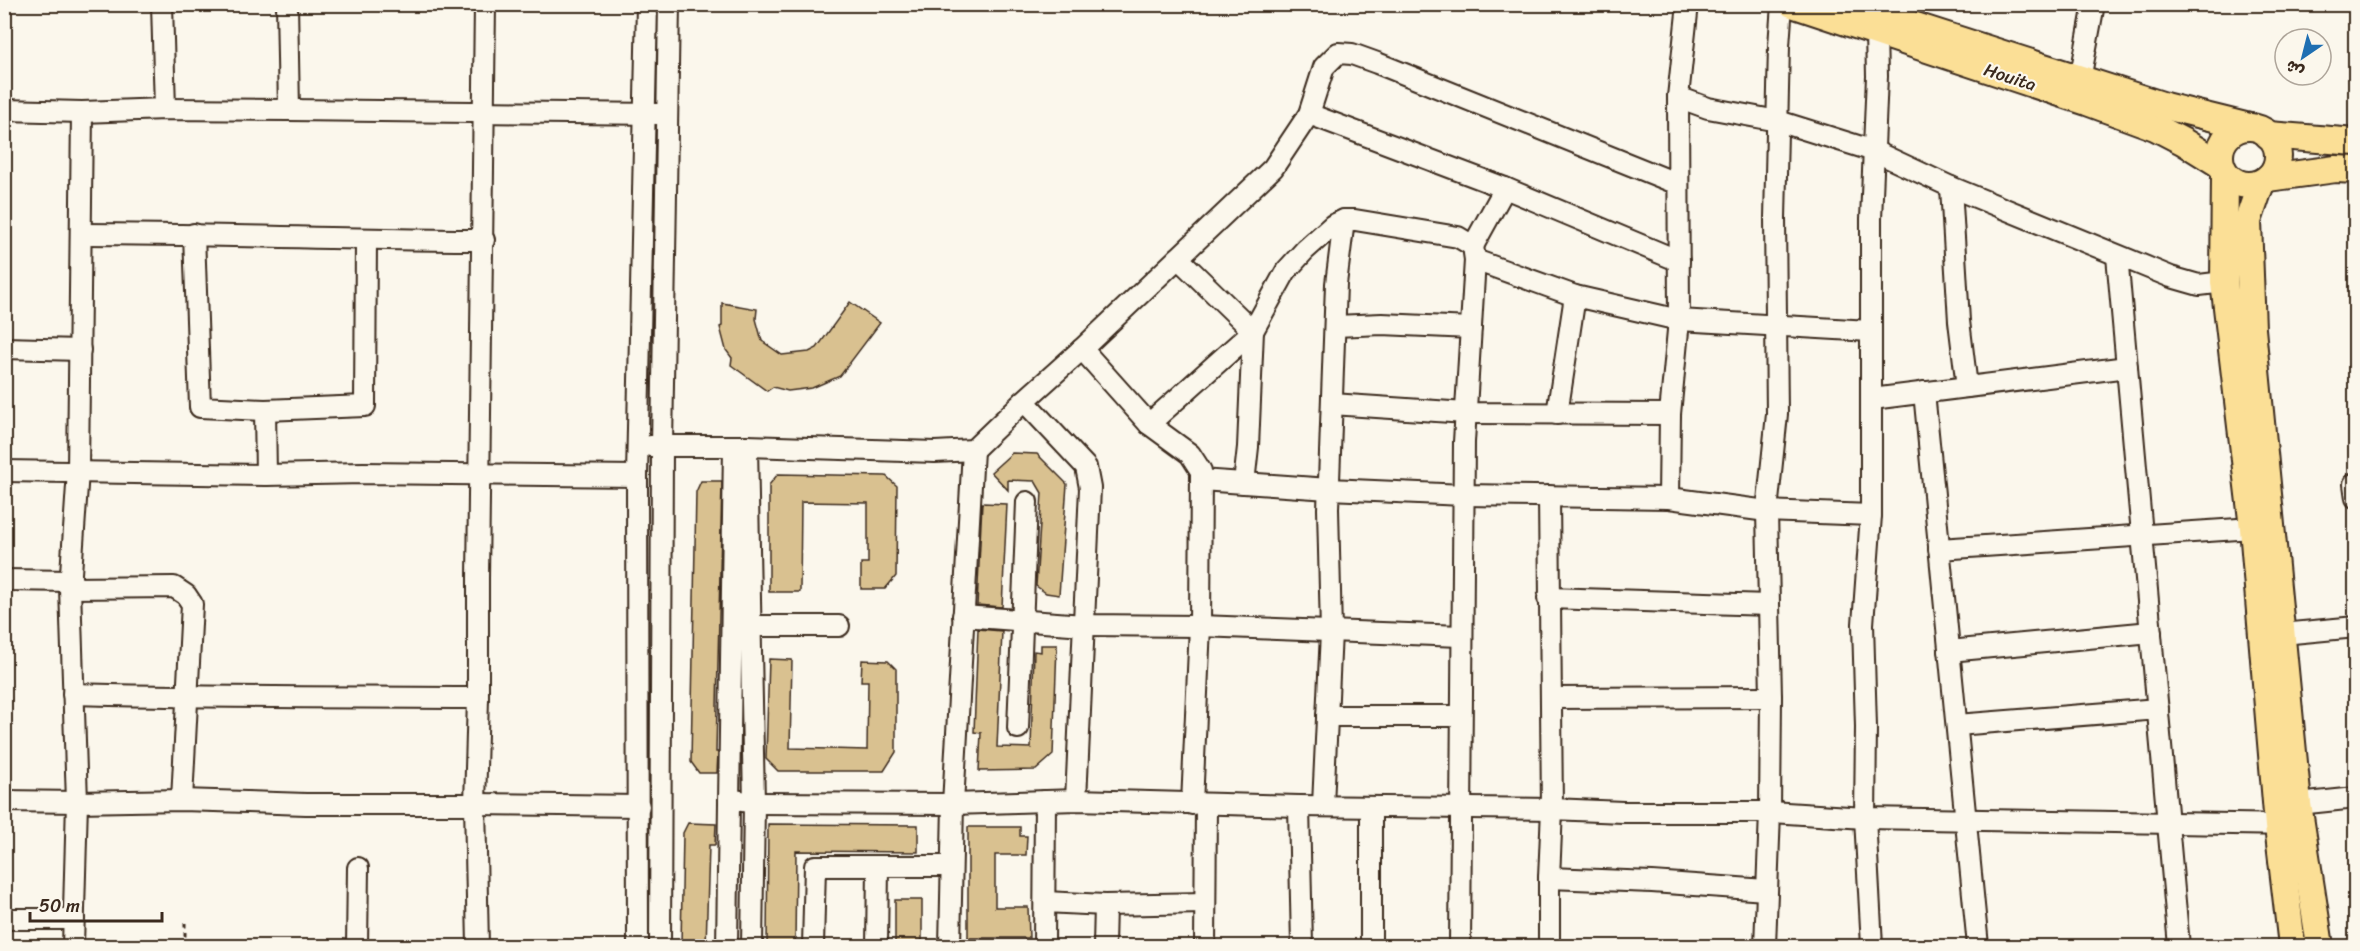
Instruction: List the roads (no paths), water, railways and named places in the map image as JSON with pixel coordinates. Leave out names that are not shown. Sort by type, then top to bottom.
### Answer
[{"type":"main road","name":"Houita","points":[[1792,4],[2135,120],[2184,142],[2223,169]]},
{"type":"main road","name":"Houita","points":[[1847,4],[2165,106],[2259,131],[2355,142]]},
{"type":"main road","points":[[2292,946],[2292,818],[2282,634],[2252,329],[2248,220],[2264,180],[2278,161],[2274,142],[2259,131],[2241,128],[2226,138],[2221,146],[2224,282],[2253,528],[2292,818],[2320,946]]},
{"type":"main road","points":[[2223,169],[2241,184],[2250,185],[2264,180],[2336,169],[2355,170]]},
{"type":"street","points":[[162,4],[165,109]]},
{"type":"street","points":[[287,4],[289,110]]},
{"type":"street","points":[[478,946],[475,804],[485,4]]},
{"type":"street","points":[[638,946],[636,476],[639,445],[646,4]]},
{"type":"street","points":[[660,946],[662,446],[669,4]]},
{"type":"street","points":[[1669,498],[1670,414],[1679,320],[1678,97],[1688,4]]},
{"type":"street","points":[[1766,946],[1771,697],[1767,511],[1777,414],[1775,218],[1782,4]]},
{"type":"street","points":[[2080,80],[2094,4]]},
{"type":"street","points":[[1872,946],[1865,818],[1866,727],[1863,624],[1871,514],[1871,219],[1876,33]]},
{"type":"street","points":[[639,445],[935,452],[974,450],[1273,168],[1309,114],[1324,67],[1338,53],[1352,54],[1678,184]]},
{"type":"street","points":[[1678,97],[1708,108],[1778,121],[1874,152],[2117,256],[2199,285],[2224,282]]},
{"type":"street","points":[[4,110],[82,112],[165,109],[669,115]]},
{"type":"street","points":[[73,946],[77,802],[71,584],[78,471],[82,112]]},
{"type":"street","points":[[1309,114],[1505,188],[1678,261]]},
{"type":"street","points":[[1951,186],[1959,321],[1967,387]]},
{"type":"street","points":[[1460,946],[1464,442],[1474,253],[1505,188]]},
{"type":"street","points":[[1149,424],[1252,331],[1286,272],[1305,250],[1333,225],[1344,220],[1458,237],[1474,253],[1575,296],[1679,320],[1870,331]]},
{"type":"street","points":[[1323,806],[1331,632],[1329,489],[1336,284],[1344,220]]},
{"type":"street","points":[[81,234],[483,240]]},
{"type":"street","points":[[194,234],[200,407],[265,410],[365,406],[366,240]]},
{"type":"street","points":[[2117,256],[2180,946]]},
{"type":"street","points":[[1178,258],[1252,331],[1248,447],[1244,483]]},
{"type":"street","points":[[1557,414],[1575,296]]},
{"type":"street","points":[[1335,326],[1382,324],[1470,328]]},
{"type":"street","points":[[4,348],[80,350]]},
{"type":"street","points":[[1082,349],[1149,424],[1191,454],[1201,471],[1199,804],[1205,946]]},
{"type":"street","points":[[1872,399],[2127,367]]},
{"type":"street","points":[[1924,392],[1978,946]]},
{"type":"street","points":[[1024,401],[1086,467],[1090,488],[1076,800]]},
{"type":"street","points":[[1332,404],[1466,413],[1670,414]]},
{"type":"street","points":[[265,410],[266,475]]},
{"type":"street","points":[[740,446],[741,626],[754,803],[752,946]]},
{"type":"street","points":[[950,946],[953,804],[974,450]]},
{"type":"street","points":[[4,471],[266,475],[479,473],[636,476]]},
{"type":"street","points":[[1201,480],[1464,495],[1669,498],[1767,511],[1871,514]]},
{"type":"street","points":[[1549,496],[1548,597],[1552,808],[1549,946]]},
{"type":"street","points":[[1017,728],[1027,502]]},
{"type":"street","points":[[1939,549],[2253,528]]},
{"type":"street","points":[[4,580],[174,587],[186,595],[192,604],[182,800]]},
{"type":"street","points":[[1548,597],[1769,605]]},
{"type":"street","points":[[963,616],[1084,625],[1200,626],[1461,636]]},
{"type":"street","points":[[741,626],[839,626]]},
{"type":"street","points":[[728,946],[729,799],[741,626]]},
{"type":"street","points":[[2282,634],[2355,627]]},
{"type":"street","points":[[1949,651],[2151,632]]},
{"type":"street","points":[[74,694],[187,698],[294,696],[478,698]]},
{"type":"street","points":[[1551,698],[1771,697]]},
{"type":"street","points":[[1957,725],[2158,708]]},
{"type":"street","points":[[1327,716],[1461,717]]},
{"type":"street","points":[[729,799],[754,803],[953,804],[1076,800],[1299,806],[1552,808],[1623,812],[1770,812],[1865,818],[2168,822],[2292,818],[2355,798]]},
{"type":"street","points":[[4,801],[182,800],[306,804],[639,806]]},
{"type":"street","points":[[1044,946],[1045,801]]},
{"type":"street","points":[[1299,806],[1302,946]]},
{"type":"street","points":[[1371,807],[1371,946]]},
{"type":"street","points":[[813,946],[815,866],[951,866]]},
{"type":"street","points":[[876,946],[878,866]]},
{"type":"street","points":[[357,946],[358,868]]},
{"type":"street","points":[[1549,878],[1767,890]]},
{"type":"street","points":[[1045,902],[1106,905],[1204,903]]},
{"type":"street","points":[[1104,946],[1106,905]]},
{"type":"street","points":[[4,919],[74,919]]}]
